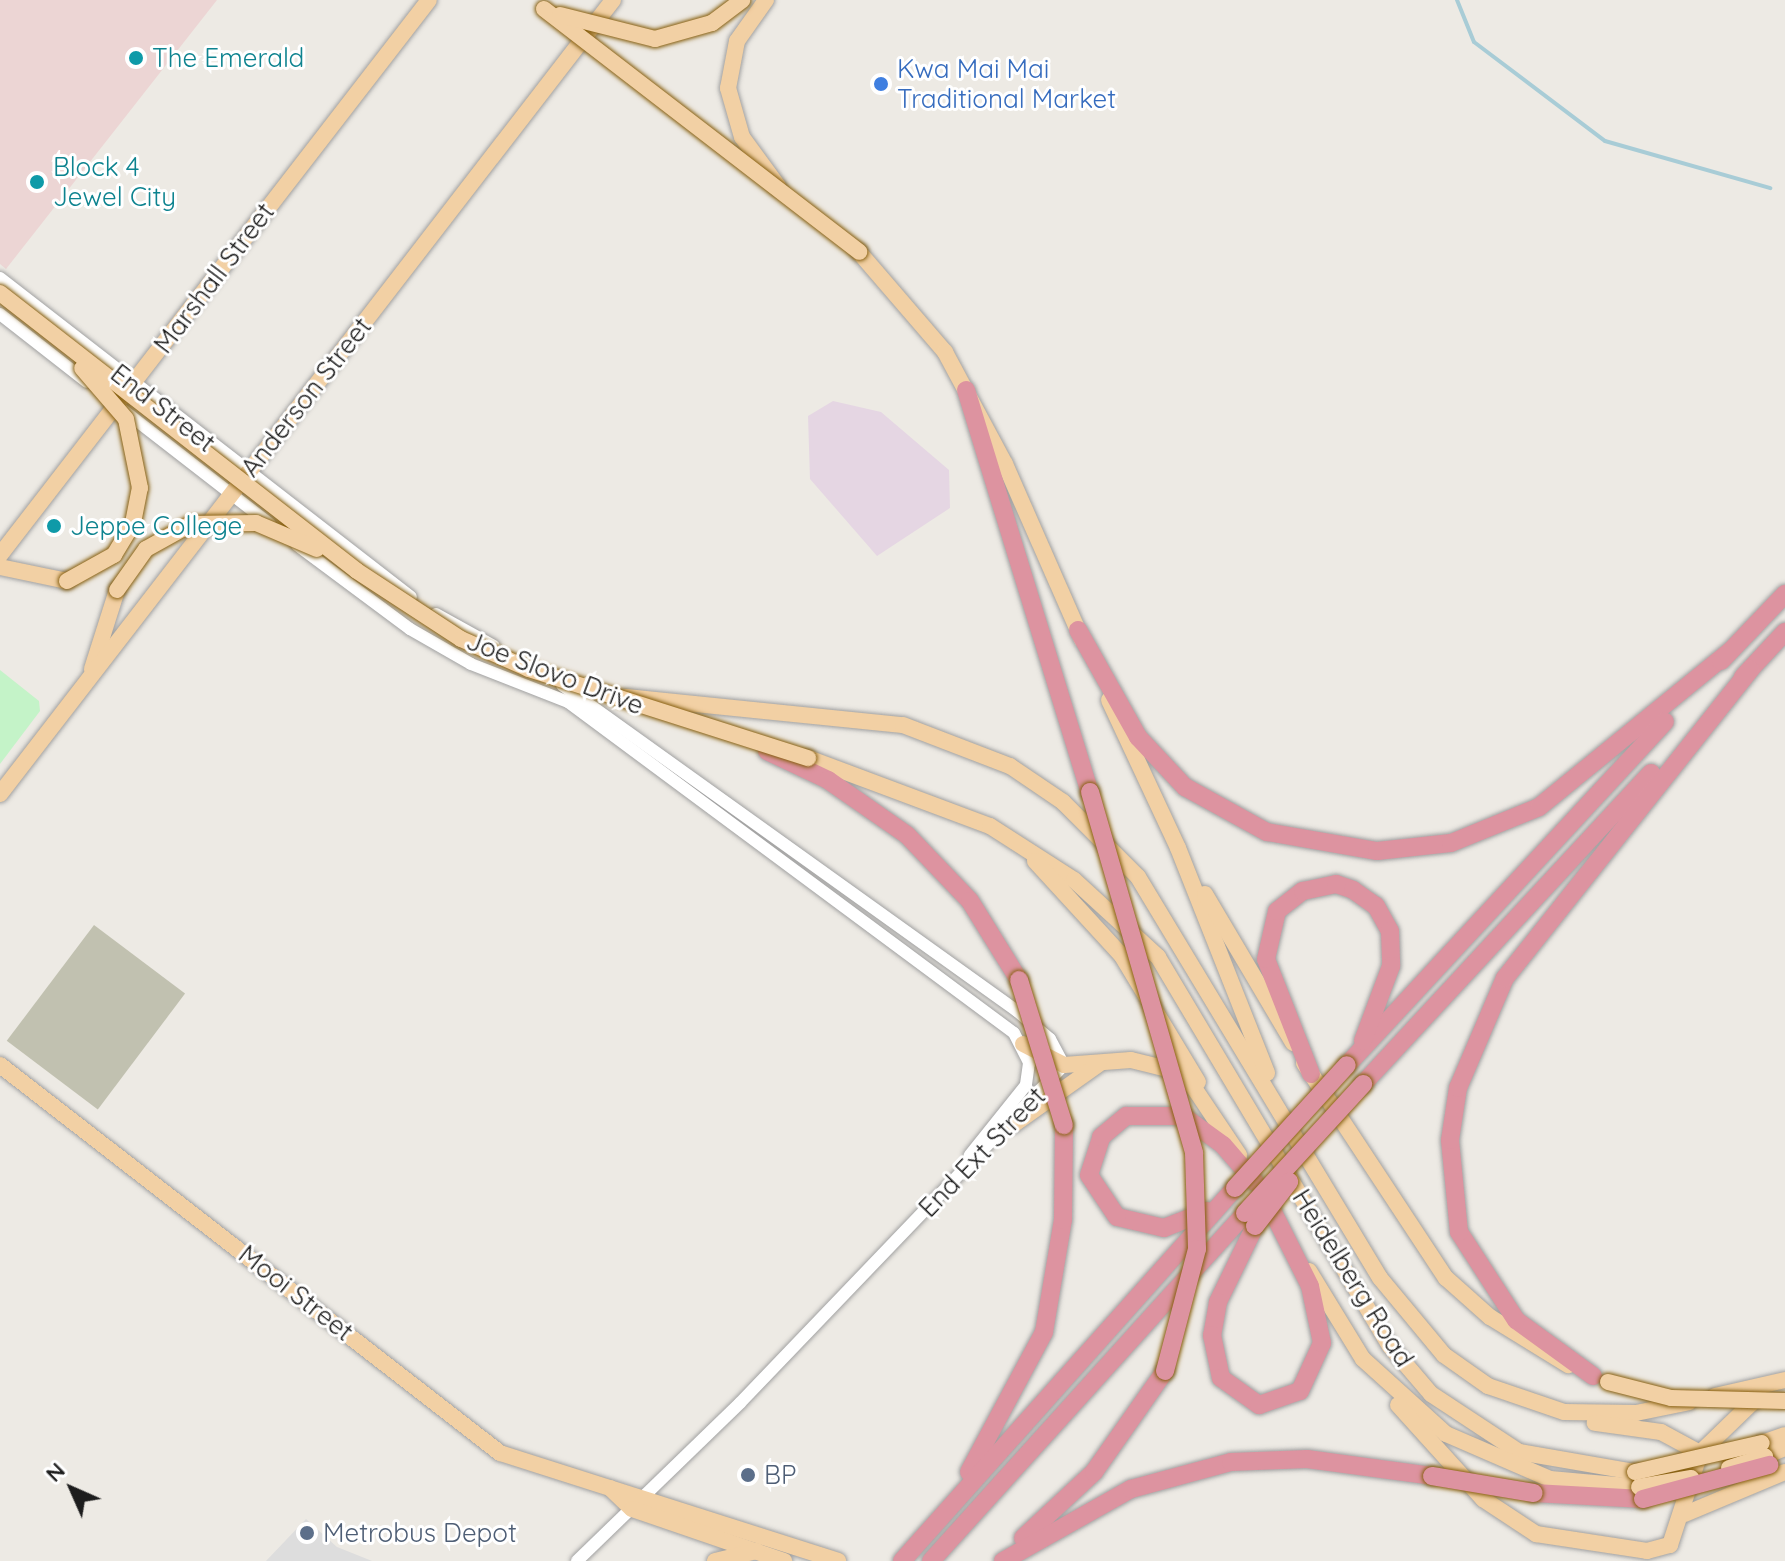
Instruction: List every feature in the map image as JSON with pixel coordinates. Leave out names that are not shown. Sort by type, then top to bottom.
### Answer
[{"type":"highway","points":[[966,390],[1090,792],[1194,1153],[1197,1249],[1165,1371],[1094,1472],[1000,1561]]},
{"type":"highway","points":[[1761,618],[1785,584]]},
{"type":"highway","points":[[913,1549],[1352,1060],[1785,594]]},
{"type":"highway","points":[[1078,630],[1162,766],[1236,820],[1336,848],[1451,843],[1497,829],[1563,791],[1729,652]]},
{"type":"highway","points":[[933,1559],[1250,1219],[1520,918],[1782,635]]},
{"type":"highway","points":[[1600,1379],[1495,1297],[1459,1232],[1451,1201],[1450,1140],[1473,1043],[1505,978],[1750,670]]},
{"type":"highway","points":[[715,729],[828,780],[878,811],[935,861],[1019,980],[1064,1125],[1063,1220],[1044,1332],[978,1460],[913,1549]]},
{"type":"highway","points":[[1311,1074],[1266,959],[1277,911],[1319,886],[1353,890],[1376,906],[1390,931],[1391,966],[1352,1060]]},
{"type":"highway","points":[[1232,1192],[1188,1221],[1132,1225],[1095,1193],[1089,1175],[1094,1151],[1126,1116],[1183,1116],[1223,1145],[1255,1182]]},
{"type":"highway","points":[[1250,1219],[1218,1302],[1212,1335],[1221,1378],[1259,1405],[1300,1391],[1322,1343],[1310,1286],[1271,1208]]},
{"type":"highway","points":[[1000,1561],[1131,1489],[1231,1462],[1307,1459],[1534,1493],[1639,1486],[1773,1459]]},
{"type":"main road","name":"Marshall Street","points":[[0,555],[429,0]]},
{"type":"main road","name":"Anderson Street","points":[[0,794],[613,0]]},
{"type":"main road","points":[[742,0],[703,28],[655,39],[616,34],[544,9],[779,187],[859,252],[923,320],[966,390],[1178,848],[1294,1137]]},
{"type":"main road","points":[[766,0],[731,56],[729,101],[742,137],[779,187]]},
{"type":"main road","name":"Joe Slovo Drive","points":[[0,293],[357,571],[498,657],[927,798],[1013,839],[1074,880],[1158,957]]},
{"type":"main road","points":[[0,567],[67,581],[103,566],[124,542],[138,507],[140,467],[115,404],[33,319]]},
{"type":"main road","points":[[90,675],[117,590],[146,549],[178,529],[216,519],[286,533],[357,571]]},
{"type":"main road","points":[[577,693],[903,725],[1010,766],[1063,802],[1138,877],[1294,1137],[1415,1326],[1488,1386],[1567,1419],[1661,1432],[1700,1453]]},
{"type":"main road","points":[[1013,839],[1101,927],[1363,1359],[1483,1499],[1536,1534],[1652,1551],[1670,1545],[1685,1514],[1700,1453],[1780,1382]]},
{"type":"main road","points":[[1178,848],[1311,1074],[1446,1278],[1529,1343],[1600,1379],[1671,1398],[1785,1401]]},
{"type":"main road","name":"Heidelberg Road","points":[[1158,957],[1360,1299],[1431,1394],[1519,1452],[1639,1486],[1773,1459],[1785,1435]]},
{"type":"main road","points":[[1023,1044],[1064,1065],[1164,1064],[1203,1091]]},
{"type":"main road","points":[[1013,1125],[1100,1063]]},
{"type":"main road","name":"Mooi Street","points":[[0,1065],[500,1453],[609,1487],[646,1495],[838,1561]]},
{"type":"main road","points":[[1363,1359],[1475,1452],[1550,1479],[1639,1486]]},
{"type":"main road","points":[[1540,1407],[1636,1413],[1780,1382]]},
{"type":"main road","points":[[1685,1514],[1773,1459],[1785,1448]]},
{"type":"main road","name":"Mooi Street","points":[[609,1487],[632,1509],[784,1561]]},
{"type":"main road","points":[[715,1561],[759,1550]]},
{"type":"street","name":"End Street","points":[[0,278],[417,602],[487,643]]},
{"type":"street","name":"End Street","points":[[0,314],[410,629],[471,664]]},
{"type":"street","name":"End Ext Street","points":[[487,643],[577,693],[1017,1011],[1050,1039],[1064,1065],[1013,1125],[914,1222]]},
{"type":"street","name":"End Ext Street","points":[[471,664],[568,702],[1023,1044],[1029,1063],[1022,1094],[914,1222]]},
{"type":"street","points":[[577,1561],[646,1495],[914,1222]]},
{"type":"shaded area","points":[[0,0],[217,0],[6,269],[0,264]]},
{"type":"shaded area","points":[[833,401],[881,412],[949,470],[950,508],[877,556],[810,479],[808,416]]},
{"type":"shaded area","points":[[94,925],[185,994],[98,1109],[7,1041]]},
{"type":"shaded area","name":"Metrobus Depot","points":[[306,1519],[337,1547],[372,1561],[266,1561]]},
{"type":"green space","points":[[0,670],[39,701],[40,711],[0,764]]},
{"type":"waterway","points":[[1457,0],[1474,42],[1605,141],[1770,188]]},
{"type":"place","name":"The Emerald","points":[[136,58]]},
{"type":"place","name":"Kwa Mai Mai Traditional Market","points":[[881,84]]},
{"type":"place","name":"Block 4 Jewel City","points":[[37,182]]},
{"type":"place","name":"Jeppe College","points":[[54,526]]},
{"type":"place","name":"BP","points":[[748,1475]]},
{"type":"place","name":"Metrobus Depot","points":[[307,1533]]}]
